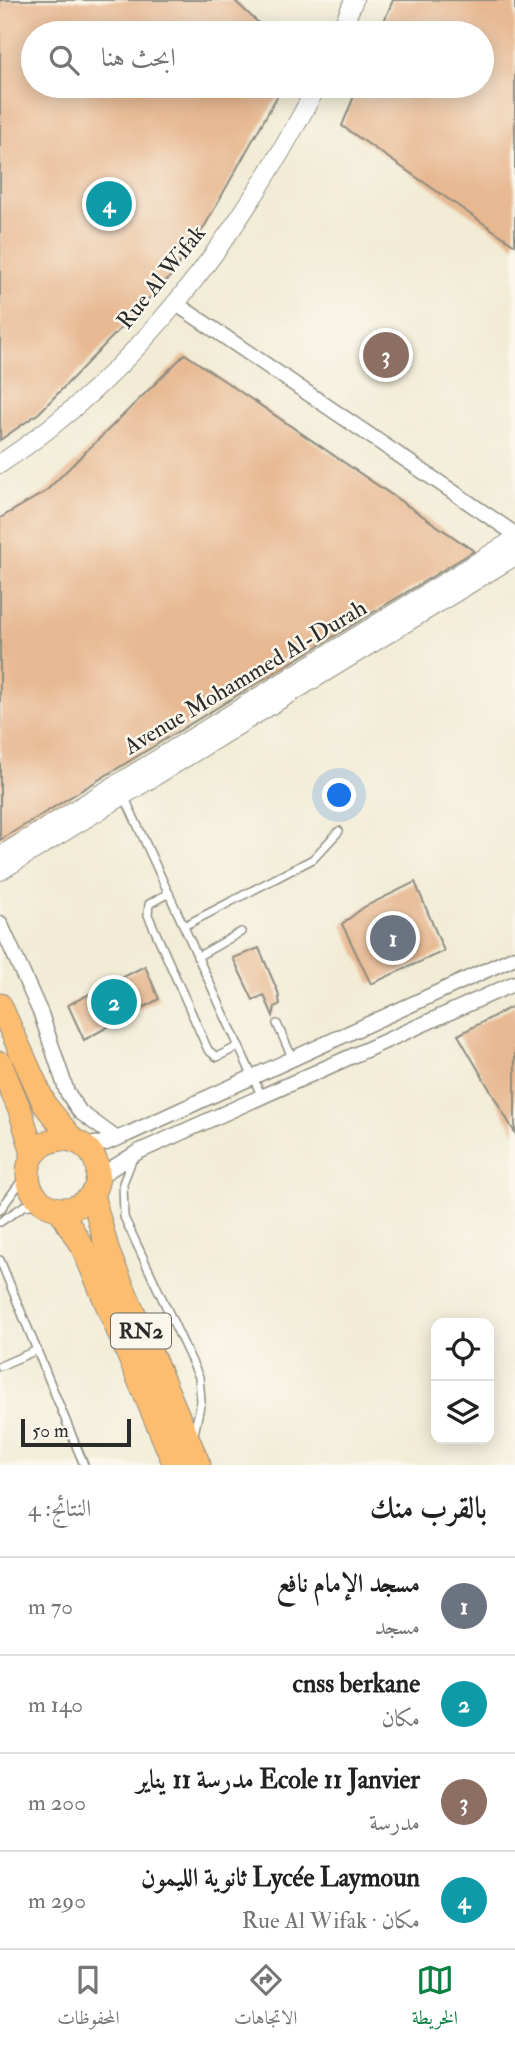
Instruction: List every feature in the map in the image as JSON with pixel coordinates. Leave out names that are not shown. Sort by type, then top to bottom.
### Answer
[{"type":"highway","name":"RN2","points":[[0,1005],[45,1105],[94,1159],[95,1185],[109,1255],[189,1461]]},
{"type":"highway","name":"RN2","points":[[0,1063],[21,1113],[31,1163],[31,1190],[52,1207],[84,1250],[189,1461]]},
{"type":"highway","points":[[31,1163],[47,1143],[78,1143]]},
{"type":"highway","points":[[52,1207],[78,1206],[95,1185]]},
{"type":"street","points":[[345,21],[354,0]]},
{"type":"street","name":"Rue Al Wifak","points":[[0,464],[97,386],[175,303],[264,181],[310,98]]},
{"type":"street","points":[[175,303],[515,534]]},
{"type":"street","name":"Avenue Mohammed Al-Durah","points":[[0,871],[121,790],[515,539]]},
{"type":"street","name":"Avenue Mohammed Al-Durah","points":[[0,856],[121,790],[515,556]]},
{"type":"street","points":[[0,923],[41,1014],[67,1092],[80,1112],[117,1139]]},
{"type":"street","points":[[78,1143],[117,1139],[515,957]]},
{"type":"street","points":[[95,1185],[138,1152],[515,983]]},
{"type":"lane","points":[[121,790],[262,1097]]},
{"type":"lane","points":[[184,926],[313,859],[339,831]]},
{"type":"lane","points":[[169,893],[149,904],[148,915],[208,1050],[217,1057],[239,1046]]},
{"type":"lane","points":[[197,957],[241,932]]},
{"type":"lane","points":[[277,1024],[292,1057]]},
{"type":"lane","points":[[138,1152],[126,1172],[122,1206],[128,1227],[199,1377],[201,1393],[189,1461]]},
{"type":"lane","points":[[0,1210],[31,1163]]},
{"type":"lane","points":[[0,1222],[24,1206],[52,1207]]},
{"type":"lane","points":[[0,1260],[83,1465]]},
{"type":"lane","points":[[0,1366],[37,1350]]},
{"type":"building","points":[[0,0],[234,0],[256,21],[21,21],[21,98],[276,98],[203,229],[169,278],[39,413],[0,440]]},
{"type":"building","points":[[393,0],[515,0],[515,245],[342,126],[353,98],[494,98],[494,21],[384,21]]},
{"type":"building","points":[[185,354],[474,551],[0,840],[0,518],[45,492]]},
{"type":"building","points":[[415,882],[444,951],[371,984],[342,924],[364,907]]},
{"type":"building","points":[[259,948],[278,992],[280,1004],[275,1007],[273,1016],[264,995],[253,1000],[233,958]]},
{"type":"building","points":[[145,966],[159,999],[84,1040],[68,1005]]},
{"type":"building","points":[[515,1005],[515,1133],[458,1035]]},
{"type":"place","name":"Lycée Laymoun ثانوية الليمون","points":[[109,204]]},
{"type":"place","name":"Ecole 11 Janvier مدرسة 11 يناير","points":[[386,355]]},
{"type":"place","name":"مسجد الإمام نافع","points":[[393,938]]},
{"type":"place","name":"cnss berkane","points":[[114,1002]]}]
